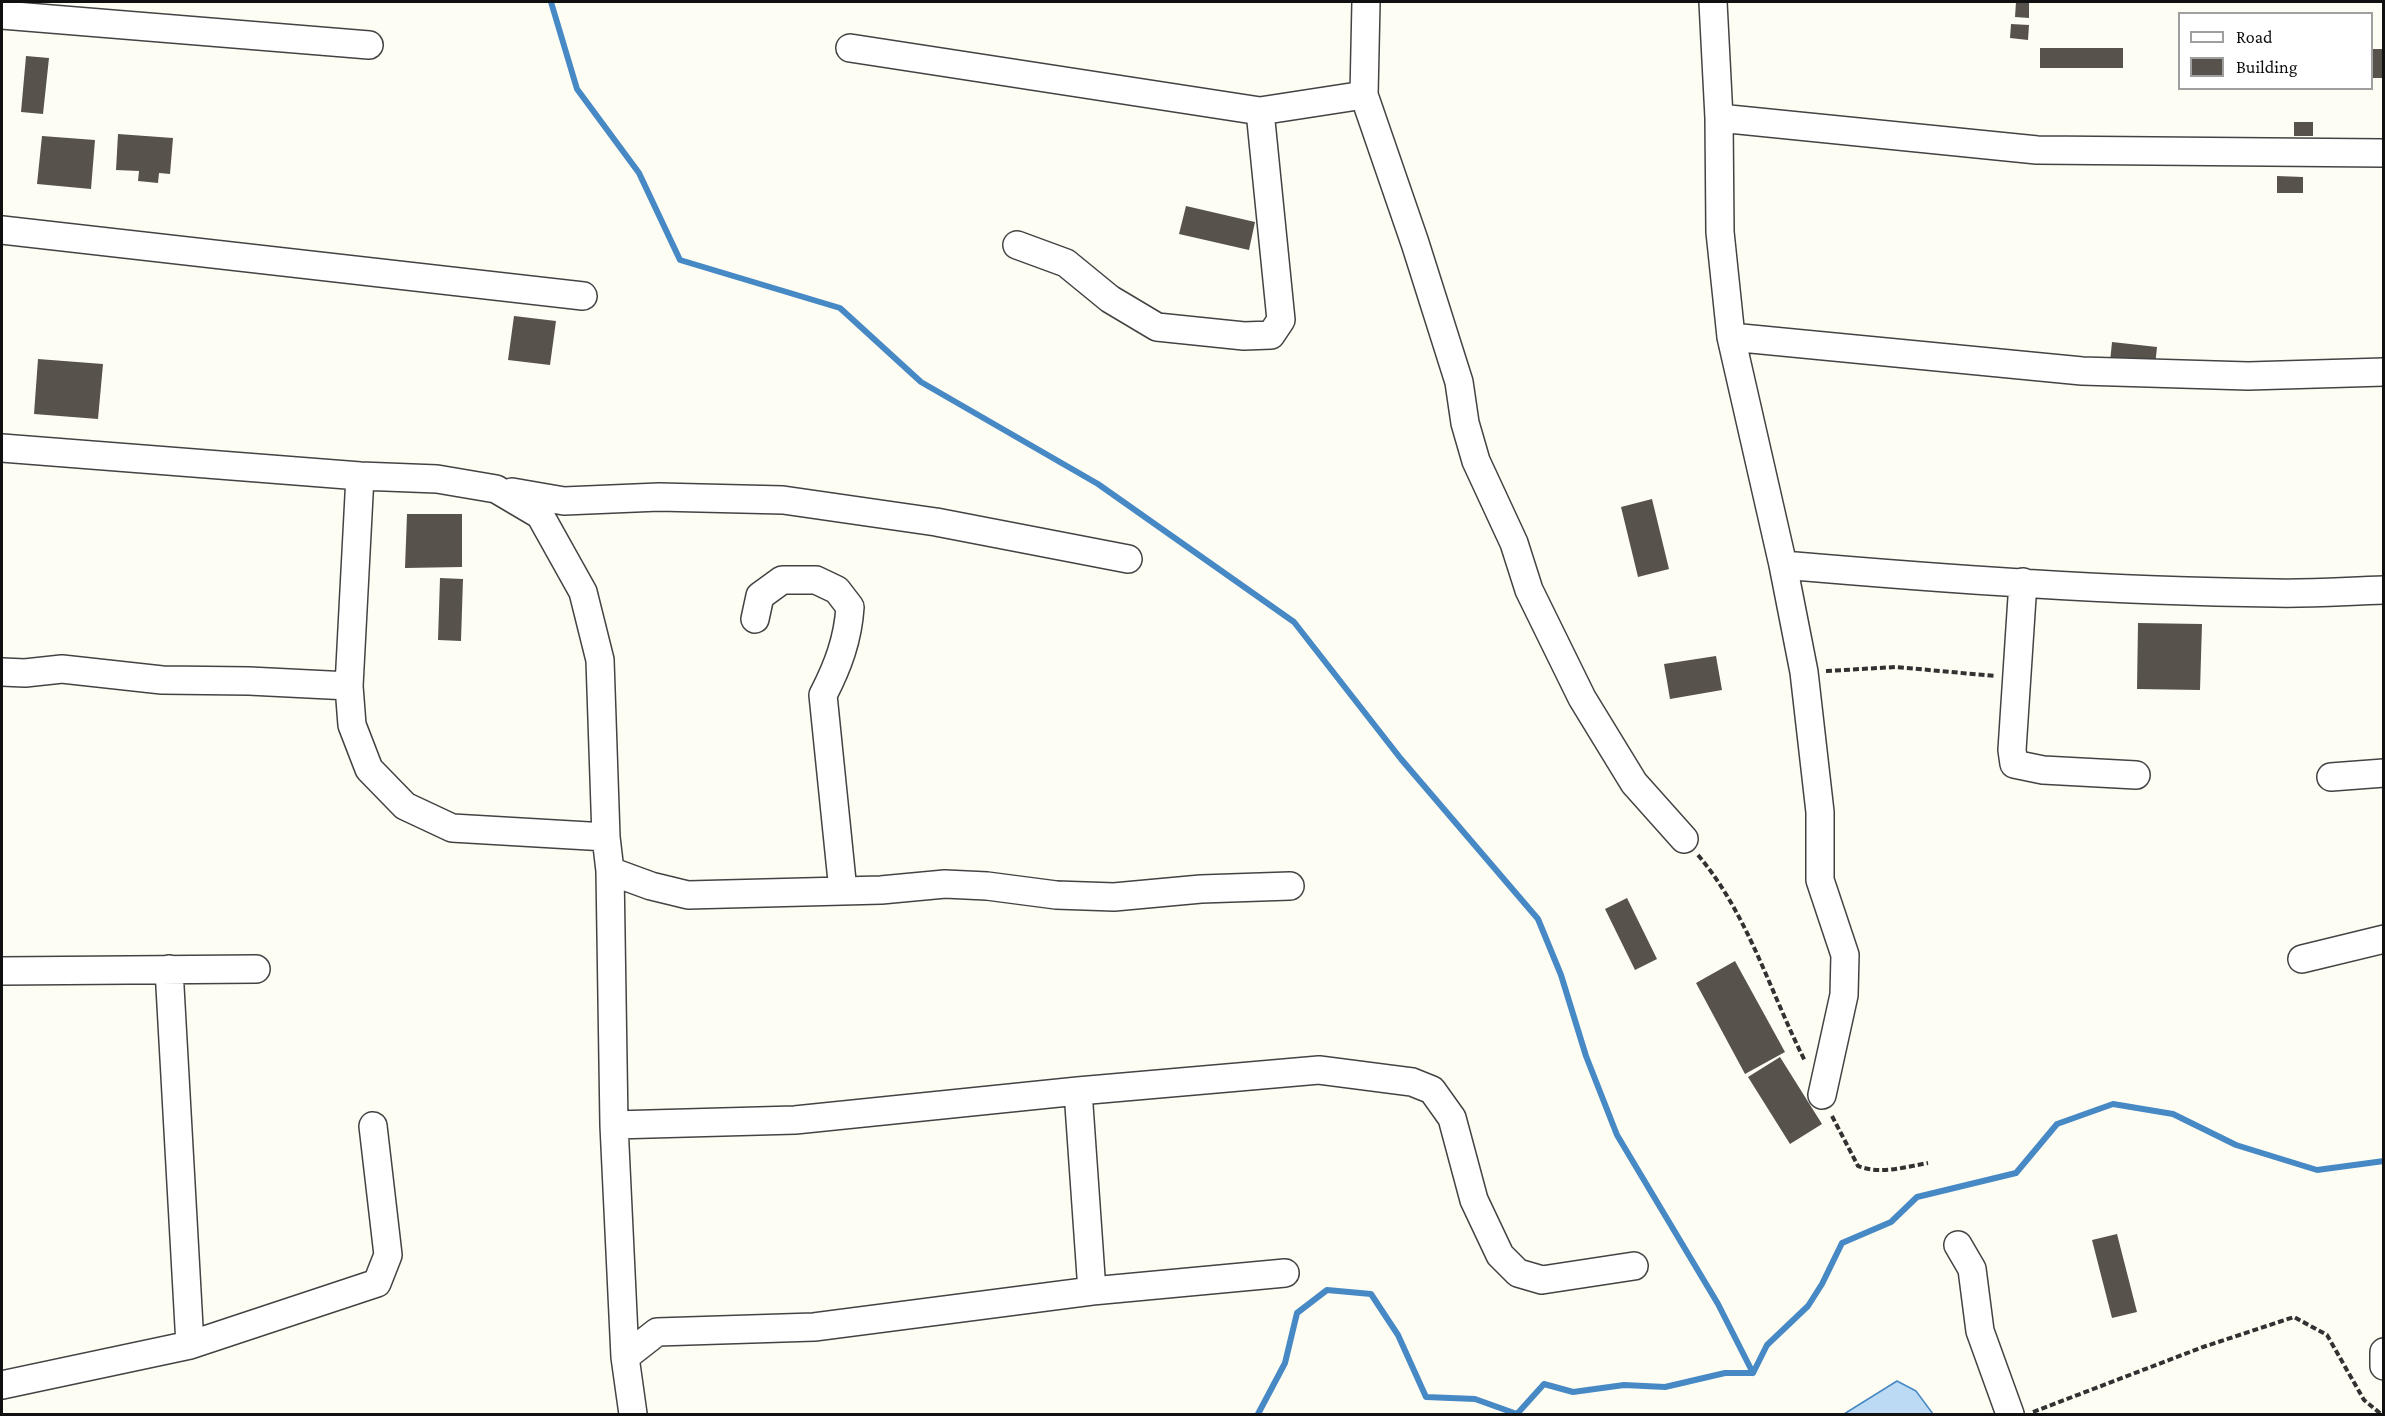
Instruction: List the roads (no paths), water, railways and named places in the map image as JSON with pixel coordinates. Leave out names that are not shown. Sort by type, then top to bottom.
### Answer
[{"type":"street","points":[[1366,2],[1364,95],[1415,243],[1459,382],[1465,423],[1476,461],[1514,543],[1529,590],[1582,698],[1629,774],[1684,838]]},
{"type":"street","points":[[1713,2],[1719,118],[1720,232],[1731,337],[1783,565],[1804,672],[1820,812],[1820,880],[1845,955],[1844,995],[1822,1095]]},
{"type":"street","points":[[2,15],[369,45]]},
{"type":"street","points":[[850,48],[1260,111],[1364,95]]},
{"type":"street","points":[[1017,245],[1066,263],[1110,299],[1158,327],[1244,336],[1271,335],[1281,320],[1260,111]]},
{"type":"street","points":[[1719,118],[2037,150],[2384,153]]},
{"type":"street","points":[[2,230],[583,296]]},
{"type":"street","points":[[1731,337],[2082,371],[2248,376],[2384,372]]},
{"type":"street","points":[[2,448],[360,476],[437,479],[564,501],[659,497],[783,500],[936,522],[1128,559]]},
{"type":"street","points":[[360,476],[349,686],[352,725],[369,769],[405,806],[452,828],[606,837]]},
{"type":"street","points":[[496,489],[540,515],[583,592],[600,660],[606,837],[610,871],[614,1125],[625,1357],[633,1414]]},
{"type":"street","points":[[1783,565],[1952,579],[2276,593],[2384,590]]},
{"type":"street","points":[[755,619],[760,596],[782,579],[816,579],[837,590],[850,607],[848,632],[823,695],[843,891]]},
{"type":"street","points":[[2023,582],[2012,750],[2014,764],[2043,770],[2136,775]]},
{"type":"street","points":[[2,672],[25,673],[62,669],[162,680],[349,686]]},
{"type":"street","points":[[2331,777],[2384,772]]},
{"type":"street","points":[[610,871],[651,886],[688,895],[843,891],[945,884],[987,886],[1056,896],[1114,897],[1201,889],[1290,886]]},
{"type":"street","points":[[2302,959],[2384,939]]},
{"type":"street","points":[[169,969],[190,1345]]},
{"type":"street","points":[[2,971],[256,969]]},
{"type":"street","points":[[614,1125],[795,1120],[1078,1091],[1319,1070],[1412,1082],[1432,1090],[1452,1118],[1474,1200],[1500,1255],[1518,1274],[1542,1280],[1634,1266]]},
{"type":"street","points":[[1078,1091],[1092,1291]]},
{"type":"street","points":[[2,1386],[190,1345],[377,1283],[388,1255],[373,1126]]},
{"type":"street","points":[[1958,1245],[1972,1269],[1980,1330],[2010,1414]]},
{"type":"street","points":[[623,1311],[657,1332],[814,1327],[1092,1291],[1285,1273]]},
{"type":"street","points":[[625,1357],[657,1332]]},
{"type":"street","points":[[2384,1352],[2384,1366]]},
{"type":"water","points":[[1897,1381],[1916,1391],[1933,1414],[1844,1414]]},
{"type":"waterway","points":[[551,2],[577,89],[639,173],[680,260],[840,308],[921,382],[1098,484],[1294,622],[1401,759],[1538,919],[1561,975],[1586,1056],[1617,1135],[1718,1304],[1753,1373]]},
{"type":"waterway","points":[[1258,1414],[1285,1363],[1297,1313],[1327,1290],[1371,1294],[1398,1335],[1426,1397],[1475,1399],[1517,1414],[1544,1384],[1573,1392],[1624,1385],[1665,1387],[1725,1373],[1753,1373],[1767,1345],[1808,1306],[1822,1284],[1842,1243],[1891,1222],[1917,1197],[2016,1173],[2057,1124],[2113,1104],[2173,1114],[2236,1145],[2317,1170],[2384,1161]]}]
